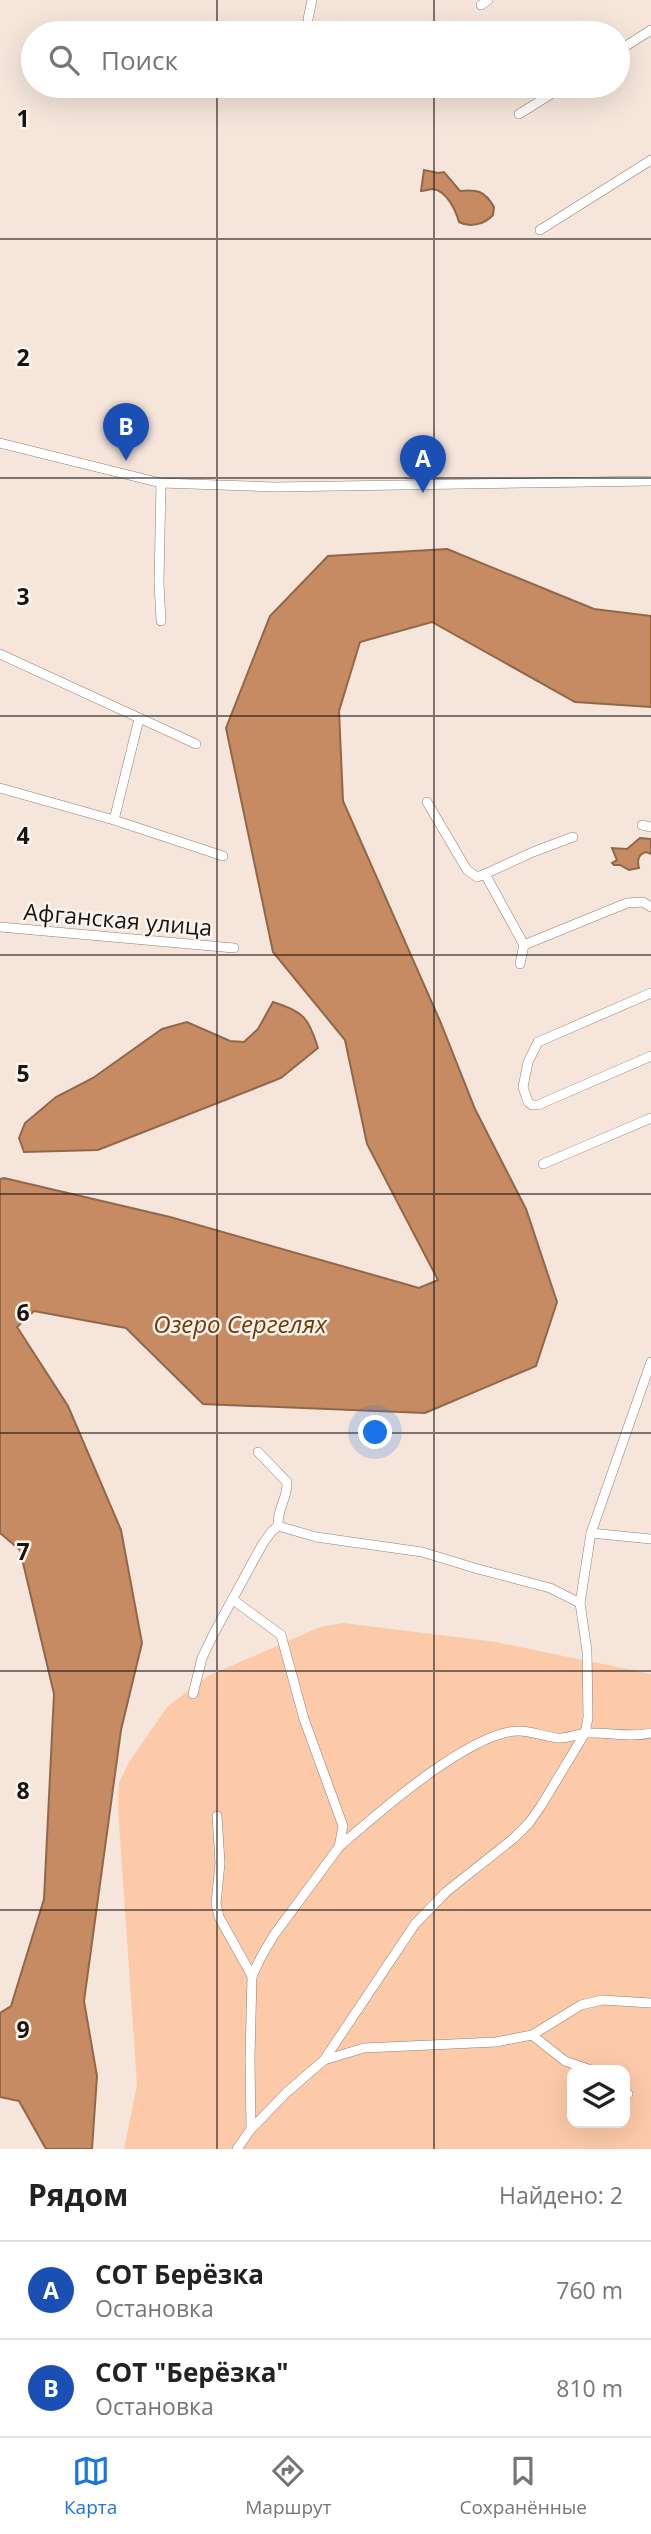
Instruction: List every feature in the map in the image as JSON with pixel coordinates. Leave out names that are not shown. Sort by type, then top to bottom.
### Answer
[{"type":"street","points":[[308,19],[312,0]]},
{"type":"street","points":[[630,43],[651,30]]},
{"type":"street","points":[[519,114],[545,98]]},
{"type":"street","points":[[540,230],[651,160]]},
{"type":"street","points":[[0,443],[161,483],[275,487],[651,481]]},
{"type":"street","points":[[161,483],[161,621]]},
{"type":"street","points":[[0,654],[196,744]]},
{"type":"street","points":[[114,820],[139,719]]},
{"type":"street","points":[[0,788],[114,820],[223,856]]},
{"type":"street","points":[[427,802],[467,870],[477,877],[573,837]]},
{"type":"street","points":[[485,874],[524,945],[520,964]]},
{"type":"street","points":[[524,945],[627,903],[643,902],[651,907]]},
{"type":"street","name":"Афганская улица","points":[[0,928],[234,948]]},
{"type":"street","points":[[651,993],[538,1042],[528,1062],[523,1087],[528,1102],[538,1105],[651,1056]]},
{"type":"street","points":[[543,1164],[651,1118]]},
{"type":"street","points":[[237,2149],[251,2129],[286,2093],[324,2060],[415,1924],[446,1892],[505,1846],[529,1823],[585,1733],[588,1718],[587,1651],[580,1603],[592,1533],[651,1362]]},
{"type":"street","points":[[258,1452],[287,1482],[277,1514],[278,1527]]},
{"type":"street","points":[[278,1527],[316,1537],[422,1552],[550,1588],[580,1603]]},
{"type":"street","points":[[194,1694],[202,1658],[262,1545],[278,1527]]},
{"type":"street","points":[[592,1533],[651,1539]]},
{"type":"street","points":[[232,1599],[281,1635],[303,1719],[343,1826],[340,1847]]},
{"type":"street","points":[[251,2129],[252,1976],[274,1935],[340,1847],[382,1809],[482,1740],[501,1732],[520,1731],[558,1738],[585,1733],[639,1736],[651,1734]]},
{"type":"street","points":[[217,1816],[220,1863],[216,1904],[219,1917],[252,1976]]},
{"type":"street","points":[[324,2060],[364,2049],[496,2042],[532,2035],[581,2005],[602,2000],[651,2003]]},
{"type":"street","points":[[532,2035],[565,2061],[577,2065]]},
{"type":"shaded area","points":[[343,1623],[496,1642],[651,1674],[651,2149],[124,2149],[137,2085],[118,1809],[119,1783],[129,1762],[168,1706],[208,1676],[320,1627]]},
{"type":"water","points":[[424,170],[444,172],[460,191],[471,190],[484,194],[494,207],[493,215],[477,224],[459,222],[443,193],[433,189],[421,191]]},
{"type":"water","name":"Озеро Сергелях","points":[[447,549],[594,609],[651,616],[651,707],[575,702],[432,622],[360,642],[339,711],[343,801],[440,1021],[475,1109],[526,1209],[557,1302],[536,1366],[425,1413],[203,1404],[126,1328],[34,1311],[17,1327],[68,1406],[121,1530],[142,1643],[121,1730],[84,2001],[97,2076],[92,2149],[46,2149],[19,2101],[0,2097],[0,2013],[11,2006],[44,1899],[54,1694],[20,1550],[0,1533],[0,1179],[170,1217],[419,1288],[438,1280],[367,1144],[345,1040],[273,952],[226,728],[270,616],[328,556]]},
{"type":"water","points":[[640,838],[651,839],[651,854],[646,852],[640,856],[639,868],[629,870],[612,863],[617,860],[612,848],[627,849]]},
{"type":"water","points":[[273,1002],[303,1017],[318,1048],[281,1078],[98,1150],[24,1152],[19,1138],[25,1123],[56,1097],[93,1078],[162,1029],[187,1022],[230,1041],[244,1042],[258,1029]]},
{"type":"place","name":"СОТ \"Берёзка\"","points":[[126,461]]},
{"type":"place","name":"СОТ Берёзка","points":[[423,493]]}]
